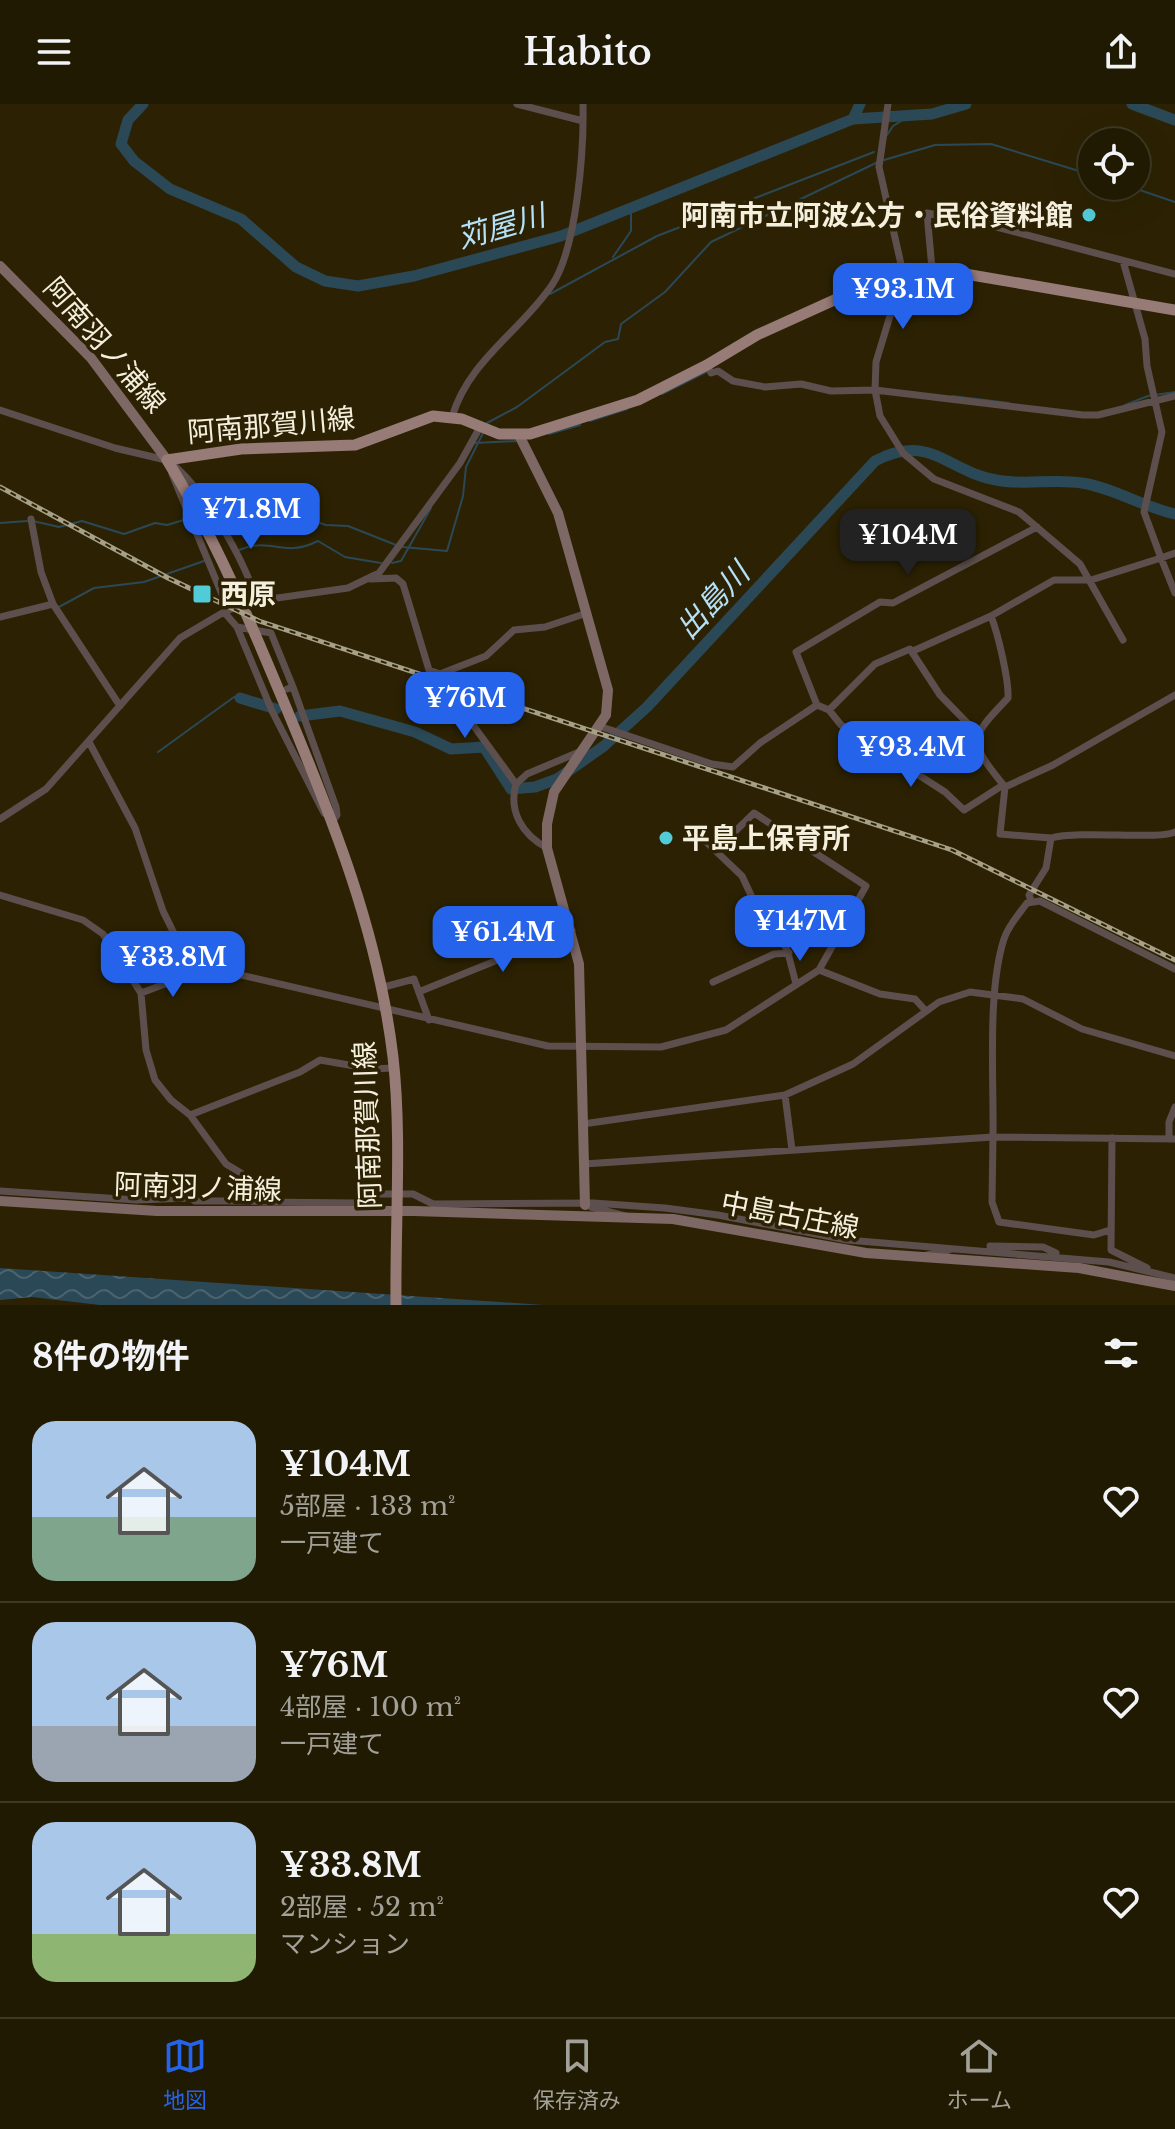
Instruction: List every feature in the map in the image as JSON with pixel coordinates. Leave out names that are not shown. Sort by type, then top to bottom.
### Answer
[{"type":"main road","name":"阿南羽ノ浦線","points":[[0,266],[91,358],[167,460]]},
{"type":"main road","name":"阿南那賀川線","points":[[396,1305],[394,1075],[384,1009],[360,896],[235,586],[192,500],[167,460],[241,449],[355,445],[433,416],[452,417],[519,435],[608,412],[709,368],[757,335],[874,282],[903,273],[932,269],[1175,310]]},
{"type":"main road","points":[[519,435],[553,501],[608,690],[609,705],[599,726],[580,751],[551,801],[547,848],[579,964],[585,1205]]},
{"type":"main road","name":"阿南羽ノ浦線","points":[[0,1201],[122,1210],[315,1212],[395,1209]]},
{"type":"main road","name":"中島古庄線","points":[[395,1209],[694,1221],[826,1248],[1079,1268],[1175,1286]]},
{"type":"street","points":[[517,104],[583,121]]},
{"type":"street","points":[[452,417],[470,375],[559,273],[578,187],[583,104]]},
{"type":"street","points":[[888,104],[879,167],[903,273],[902,287],[876,362],[875,389],[880,416],[902,451],[934,479],[1019,512],[1080,564],[1123,640]]},
{"type":"street","points":[[932,269],[927,213],[985,224],[1175,274]]},
{"type":"street","points":[[1123,261],[1145,339],[1162,441],[1146,506],[1175,593]]},
{"type":"street","points":[[709,368],[765,387],[801,384],[831,391],[875,389],[1083,415],[1098,415],[1154,396],[1175,396]]},
{"type":"street","points":[[0,410],[115,448],[167,460],[188,478],[210,512],[257,601]]},
{"type":"street","points":[[371,579],[387,564],[460,463],[480,427]]},
{"type":"street","points":[[1162,441],[1175,442]]},
{"type":"street","points":[[167,460],[223,597],[237,605]]},
{"type":"street","points":[[32,521],[41,572],[54,607],[120,706]]},
{"type":"street","points":[[1037,527],[893,603],[880,602],[796,652],[817,705],[829,710],[841,725],[945,792],[964,810],[1004,786],[1053,765],[1175,695]]},
{"type":"street","points":[[829,710],[875,664],[910,649],[913,651],[991,616],[1054,580],[1091,580],[1175,553]]},
{"type":"street","points":[[0,819],[46,789],[180,638],[237,605],[348,588],[371,579],[396,578],[403,584],[429,670],[444,675],[486,656],[514,630],[545,627],[587,613]]},
{"type":"street","points":[[0,617],[54,607]]},
{"type":"street","points":[[224,612],[237,627],[320,806],[333,823],[337,815],[336,807],[271,633],[237,627]]},
{"type":"street","points":[[991,616],[1000,642],[1009,693],[1008,698],[982,723],[978,734],[982,756],[1004,786],[1000,834],[1051,838],[1108,833],[1165,836],[1175,832]]},
{"type":"street","points":[[913,651],[940,695],[978,734]]},
{"type":"street","points":[[444,675],[449,692],[516,784]]},
{"type":"street","points":[[599,726],[712,764],[733,767],[760,743],[817,705]]},
{"type":"street","points":[[89,742],[135,828],[163,911],[194,974]]},
{"type":"street","points":[[547,848],[529,835],[517,816],[513,804],[516,784],[527,774],[559,763],[580,751]]},
{"type":"street","points":[[141,993],[215,969],[548,1046],[661,1047],[676,1041],[710,1036],[752,1014],[819,970],[828,959],[866,886],[754,813],[716,850]]},
{"type":"street","points":[[700,836],[742,876],[758,910],[789,953],[796,984]]},
{"type":"street","points":[[1031,900],[1029,895],[1046,868],[1051,838]]},
{"type":"street","points":[[0,895],[83,920],[95,927],[127,967],[141,993],[146,1050],[155,1080],[171,1100],[190,1115],[226,1164],[241,1173],[250,1201]]},
{"type":"street","points":[[1031,900],[1040,901],[1175,969]]},
{"type":"street","points":[[1031,900],[1004,936],[997,993],[992,1202],[999,1222],[1094,1235],[1110,1230]]},
{"type":"street","points":[[421,991],[572,930]]},
{"type":"street","points":[[713,982],[774,954],[789,953]]},
{"type":"street","points":[[819,970],[880,994],[915,999],[925,1010]]},
{"type":"street","points":[[380,988],[414,979],[421,991],[429,1020]]},
{"type":"street","points":[[583,1124],[785,1095],[853,1064],[925,1010],[970,992],[997,993],[1023,999],[1082,1029],[1175,1056]]},
{"type":"street","points":[[190,1115],[300,1072],[320,1060],[394,1075]]},
{"type":"street","points":[[785,1095],[792,1150]]},
{"type":"street","points":[[584,1164],[993,1137],[1172,1139],[1169,1122],[1175,1107]]},
{"type":"street","points":[[1112,1138],[1112,1253],[1151,1271]]},
{"type":"street","points":[[0,1191],[137,1200],[190,1198],[195,1201],[250,1201],[315,1212],[348,1203]]},
{"type":"street","points":[[260,1202],[348,1203],[364,1201],[378,1194],[413,1194],[433,1204],[585,1205],[678,1210],[847,1240],[1059,1255],[1175,1278]]},
{"type":"street","points":[[585,1205],[626,1217]]},
{"type":"street","points":[[921,1257],[930,1252],[965,1248]]},
{"type":"water","points":[[0,1268],[543,1305],[100,1305],[32,1297],[0,1300]]},
{"type":"waterway","name":"苅屋川","points":[[143,104],[128,120],[121,144],[134,161],[170,189],[241,219],[296,267],[325,281],[358,286],[414,276],[561,236],[853,119],[932,114],[966,104]]},
{"type":"waterway","points":[[853,119],[860,104]]},
{"type":"waterway","name":"苅屋川","points":[[1132,104],[1175,120]]},
{"type":"waterway","points":[[887,135],[893,126],[911,115]]},
{"type":"waterway","points":[[884,160],[935,145],[991,144],[1078,171]]},
{"type":"waterway","points":[[550,294],[657,236],[874,152]]},
{"type":"waterway","points":[[487,423],[517,407],[605,342],[618,339],[621,324],[665,292],[711,242],[878,162]]},
{"type":"waterway","points":[[1150,193],[1175,202]]},
{"type":"waterway","points":[[613,257],[631,231],[631,208]]},
{"type":"waterway","points":[[662,394],[706,372]]},
{"type":"waterway","points":[[1125,405],[1148,396],[1175,392]]},
{"type":"waterway","points":[[952,396],[1009,403]]},
{"type":"waterway","points":[[590,421],[627,409]]},
{"type":"waterway","points":[[549,434],[580,425]]},
{"type":"waterway","points":[[403,547],[447,551],[463,496],[466,467],[483,433]]},
{"type":"waterway","points":[[475,443],[517,441]]},
{"type":"waterway","name":"出島川","points":[[300,716],[340,711],[415,732],[451,749],[484,747],[511,789],[535,787],[557,779],[604,746],[647,707],[875,461],[894,453],[910,450],[924,452],[996,480],[1094,485],[1175,514]]},
{"type":"waterway","points":[[392,563],[401,561],[431,508]]},
{"type":"waterway","points":[[217,511],[290,513],[326,525],[348,526],[396,545]]},
{"type":"waterway","points":[[33,521],[59,527],[82,521],[124,534],[155,523],[167,525],[187,519]]},
{"type":"waterway","points":[[0,523],[27,521]]},
{"type":"waterway","points":[[239,550],[261,545],[295,548],[318,541],[345,557],[381,563]]},
{"type":"waterway","points":[[59,607],[94,588],[144,582],[204,561]]},
{"type":"waterway","points":[[158,752],[234,697],[240,698]]},
{"type":"waterway","name":"出島川","points":[[240,698],[276,709]]},
{"type":"railway","points":[[0,487],[168,578],[259,621],[952,850],[1175,960]]},
{"type":"place","name":"阿南市立阿波公方・民俗資料館","points":[[1089,215]]},
{"type":"place","name":"西原","points":[[202,594]]},
{"type":"place","name":"平島上保育所","points":[[666,838]]}]
